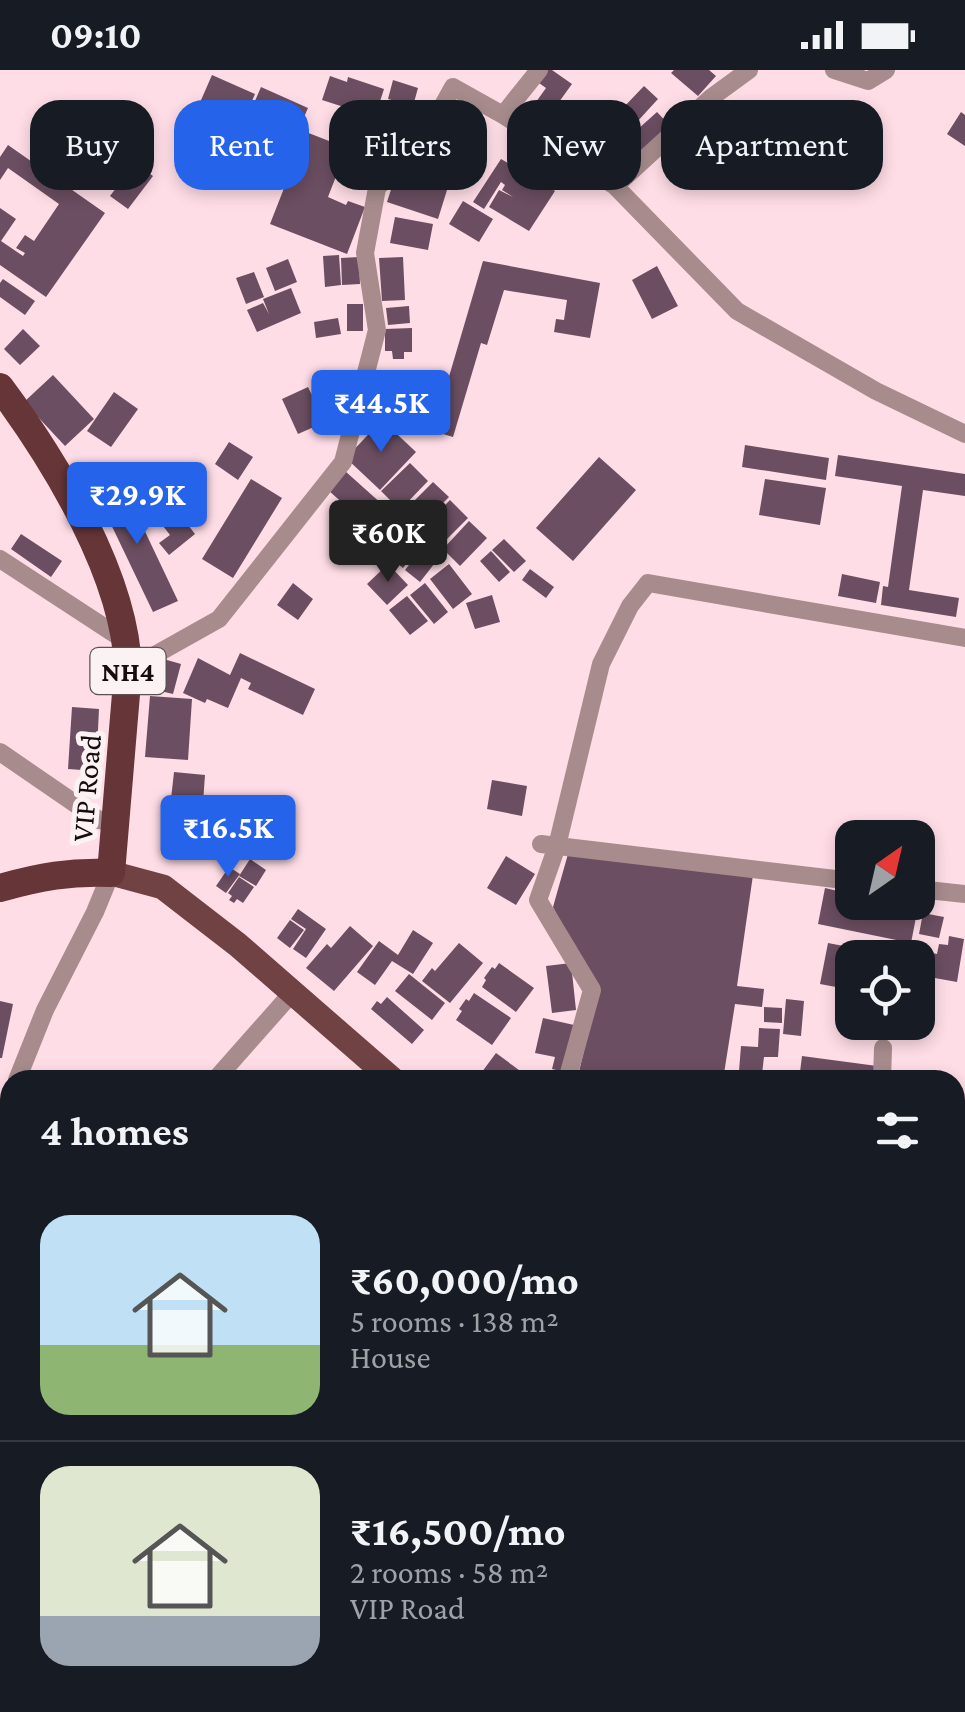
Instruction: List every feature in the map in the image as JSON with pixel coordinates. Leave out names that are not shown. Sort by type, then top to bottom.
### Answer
[{"type":"highway","name":"VIP Road","points":[[0,387],[46,454],[86,523],[106,573],[128,656],[111,873],[78,872],[0,888]]},
{"type":"main road","points":[[111,873],[163,887],[238,945],[381,1070]]},
{"type":"street","points":[[503,115],[539,70]]},
{"type":"street","points":[[641,162],[712,97],[749,70]]},
{"type":"street","points":[[834,70],[868,81],[886,70]]},
{"type":"street","points":[[0,560],[128,656],[219,620],[343,462],[377,330],[365,254],[377,188],[428,132],[448,78],[507,118]]},
{"type":"street","points":[[619,190],[737,311],[876,391],[965,434]]},
{"type":"street","points":[[569,1070],[592,990],[538,900],[549,845],[601,664],[630,606],[648,583],[965,638]]},
{"type":"street","points":[[0,752],[100,820],[116,824]]},
{"type":"street","points":[[549,845],[835,879]]},
{"type":"street","points":[[21,1070],[45,1010],[111,873]]},
{"type":"street","points":[[935,891],[965,894]]},
{"type":"street","points":[[223,1070],[292,993]]},
{"type":"street","points":[[882,1070],[883,1048]]},
{"type":"building","points":[[552,70],[572,84],[560,100],[537,100],[546,88],[539,83]]},
{"type":"building","points":[[709,70],[716,76],[698,96],[671,73]]},
{"type":"building","points":[[212,75],[255,94],[252,100],[201,100]]},
{"type":"building","points":[[330,76],[347,82],[348,77],[384,89],[380,100],[322,100]]},
{"type":"building","points":[[393,80],[418,88],[415,100],[388,99]]},
{"type":"building","points":[[644,86],[658,99],[641,118],[641,100],[631,100]]},
{"type":"building","points":[[261,87],[290,100],[255,100]]},
{"type":"building","points":[[657,112],[661,116],[661,140],[644,156],[641,153],[641,126]]},
{"type":"building","points":[[961,112],[965,115],[965,146],[947,134]]},
{"type":"building","points":[[309,133],[329,141],[328,197],[346,205],[348,201],[365,207],[347,254],[270,224],[283,190],[309,190]]},
{"type":"building","points":[[8,145],[30,160],[30,184],[8,168],[0,180],[0,157]]},
{"type":"building","points":[[501,159],[507,163],[507,190],[555,191],[529,231],[489,207],[499,190],[513,197],[502,190],[505,185],[501,182],[484,209],[473,202],[481,190],[487,190],[487,180]]},
{"type":"building","points":[[39,190],[72,190],[105,213],[46,297],[0,265],[0,208],[16,219],[1,241],[23,256],[25,253],[16,248],[25,235],[34,241],[59,204]]},
{"type":"building","points":[[115,190],[142,190],[128,209],[110,196]]},
{"type":"building","points":[[391,190],[447,190],[438,219],[387,202]]},
{"type":"building","points":[[463,201],[493,219],[479,242],[449,224]]},
{"type":"building","points":[[395,217],[433,224],[428,250],[390,243]]},
{"type":"building","points":[[339,255],[341,285],[325,287],[323,256]]},
{"type":"building","points":[[359,257],[360,284],[342,285],[341,258]]},
{"type":"building","points":[[403,257],[405,300],[382,301],[379,258]]},
{"type":"building","points":[[288,259],[297,282],[275,291],[266,268]]},
{"type":"building","points":[[483,261],[600,283],[590,338],[554,332],[556,319],[564,320],[567,300],[504,290],[487,345],[481,343],[453,437],[433,431]]},
{"type":"building","points":[[657,266],[678,306],[652,319],[632,280]]},
{"type":"building","points":[[254,272],[264,297],[246,304],[236,278]]},
{"type":"building","points":[[3,279],[35,301],[25,315],[0,297]]},
{"type":"building","points":[[291,288],[301,313],[257,332],[247,310],[263,303],[269,314],[263,299]]},
{"type":"building","points":[[347,304],[363,304],[363,331],[347,331]]},
{"type":"building","points":[[409,306],[410,323],[388,325],[386,308]]},
{"type":"building","points":[[338,318],[341,334],[316,338],[314,322]]},
{"type":"building","points":[[412,328],[412,352],[404,352],[404,359],[393,359],[392,351],[385,351],[385,329]]},
{"type":"building","points":[[23,329],[40,346],[20,365],[4,349]]},
{"type":"building","points":[[53,375],[94,419],[65,446],[24,402]]},
{"type":"building","points":[[308,387],[325,422],[298,434],[282,399]]},
{"type":"building","points":[[114,392],[138,409],[111,447],[87,431]]},
{"type":"building","points":[[382,420],[416,452],[380,490],[346,458]]},
{"type":"building","points":[[229,442],[253,457],[238,480],[215,464]]},
{"type":"building","points":[[745,445],[829,458],[826,480],[742,467]]},
{"type":"building","points":[[838,455],[965,474],[965,496],[923,490],[909,590],[959,598],[956,617],[881,605],[883,586],[888,587],[902,486],[835,476]]},
{"type":"building","points":[[599,457],[636,490],[573,561],[536,528]]},
{"type":"building","points":[[410,463],[428,481],[400,510],[381,491]]},
{"type":"building","points":[[345,471],[383,505],[366,524],[328,490]]},
{"type":"building","points":[[251,479],[282,498],[233,578],[202,559]]},
{"type":"building","points":[[765,479],[826,488],[820,525],[759,515]]},
{"type":"building","points":[[121,481],[178,601],[153,612],[96,493]]},
{"type":"building","points":[[433,482],[449,497],[424,522],[408,507]]},
{"type":"building","points":[[169,500],[195,534],[169,555],[159,543],[170,535],[153,513]]},
{"type":"building","points":[[450,500],[468,518],[439,547],[421,529]]},
{"type":"building","points":[[378,519],[400,537],[379,561],[357,543]]},
{"type":"building","points":[[469,521],[487,538],[460,566],[443,549]]},
{"type":"building","points":[[21,534],[62,561],[51,577],[11,549]]},
{"type":"building","points":[[407,536],[420,547],[403,568],[390,558]]},
{"type":"building","points":[[504,539],[526,561],[514,572],[492,550]]},
{"type":"building","points":[[423,547],[438,559],[420,582],[405,570]]},
{"type":"building","points":[[491,551],[510,572],[499,582],[480,561]]},
{"type":"building","points":[[388,564],[408,585],[387,605],[367,584]]},
{"type":"building","points":[[449,564],[472,594],[453,609],[430,579]]},
{"type":"building","points":[[530,569],[554,587],[546,598],[522,580]]},
{"type":"building","points":[[842,574],[880,582],[876,603],[838,596]]},
{"type":"building","points":[[293,583],[313,599],[298,620],[277,605]]},
{"type":"building","points":[[425,583],[448,612],[434,624],[410,595]]},
{"type":"building","points":[[492,595],[500,622],[475,629],[466,603]]},
{"type":"building","points":[[407,596],[428,621],[410,635],[389,610]]},
{"type":"building","points":[[240,653],[315,689],[303,715],[248,689],[251,683],[241,678],[228,708],[183,693],[198,658],[230,675]]},
{"type":"building","points":[[160,658],[181,664],[173,694],[152,689]]},
{"type":"building","points":[[150,696],[192,699],[188,760],[145,757]]},
{"type":"building","points":[[72,707],[99,709],[96,771],[68,769]]},
{"type":"building","points":[[174,772],[205,775],[203,803],[171,799]]},
{"type":"building","points":[[492,780],[527,786],[522,816],[487,809]]},
{"type":"building","points":[[568,854],[753,875],[737,986],[764,989],[762,1007],[735,1004],[725,1070],[579,1070],[597,996],[553,907]]},
{"type":"building","points":[[506,856],[535,874],[516,905],[487,888]]},
{"type":"building","points":[[250,859],[266,870],[256,886],[239,876]]},
{"type":"building","points":[[229,867],[240,874],[226,893],[216,886]]},
{"type":"building","points":[[239,877],[254,887],[243,903],[237,899],[234,903],[228,893]]},
{"type":"building","points":[[825,888],[835,890],[835,920],[915,920],[912,940],[818,924]]},
{"type":"building","points":[[298,909],[326,929],[306,958],[293,949],[306,929],[291,919]]},
{"type":"building","points":[[944,917],[939,938],[919,934],[922,920]]},
{"type":"building","points":[[290,920],[304,930],[290,948],[277,938]]},
{"type":"building","points":[[350,926],[373,946],[334,991],[306,968]]},
{"type":"building","points":[[413,930],[433,943],[413,974],[392,961],[375,985],[357,972],[379,941],[398,955]]},
{"type":"building","points":[[949,936],[964,939],[957,982],[935,978],[935,954],[939,944],[948,945]]},
{"type":"building","points":[[459,943],[483,963],[450,1003],[422,981]]},
{"type":"building","points":[[828,943],[835,944],[835,987],[820,984]]},
{"type":"building","points":[[499,963],[534,988],[516,1012],[482,987],[484,978]]},
{"type":"building","points":[[571,963],[576,1010],[552,1013],[546,966]]},
{"type":"building","points":[[409,974],[445,1003],[432,1020],[395,991]]},
{"type":"building","points":[[474,993],[511,1018],[492,1045],[456,1020],[462,1011],[459,1009]]},
{"type":"building","points":[[387,997],[424,1030],[412,1044],[371,1009]]},
{"type":"building","points":[[786,999],[804,1001],[801,1036],[783,1034]]},
{"type":"building","points":[[0,1001],[13,1004],[2,1058],[0,1058]]},
{"type":"building","points":[[764,1007],[782,1008],[782,1023],[764,1022]]},
{"type":"building","points":[[543,1018],[574,1025],[564,1070],[552,1069],[555,1057],[535,1053]]},
{"type":"building","points":[[759,1028],[780,1029],[778,1057],[764,1057],[762,1070],[739,1070],[741,1046],[758,1047]]},
{"type":"building","points":[[496,1053],[519,1070],[483,1070]]},
{"type":"building","points":[[802,1056],[877,1066],[876,1070],[800,1070]]}]
